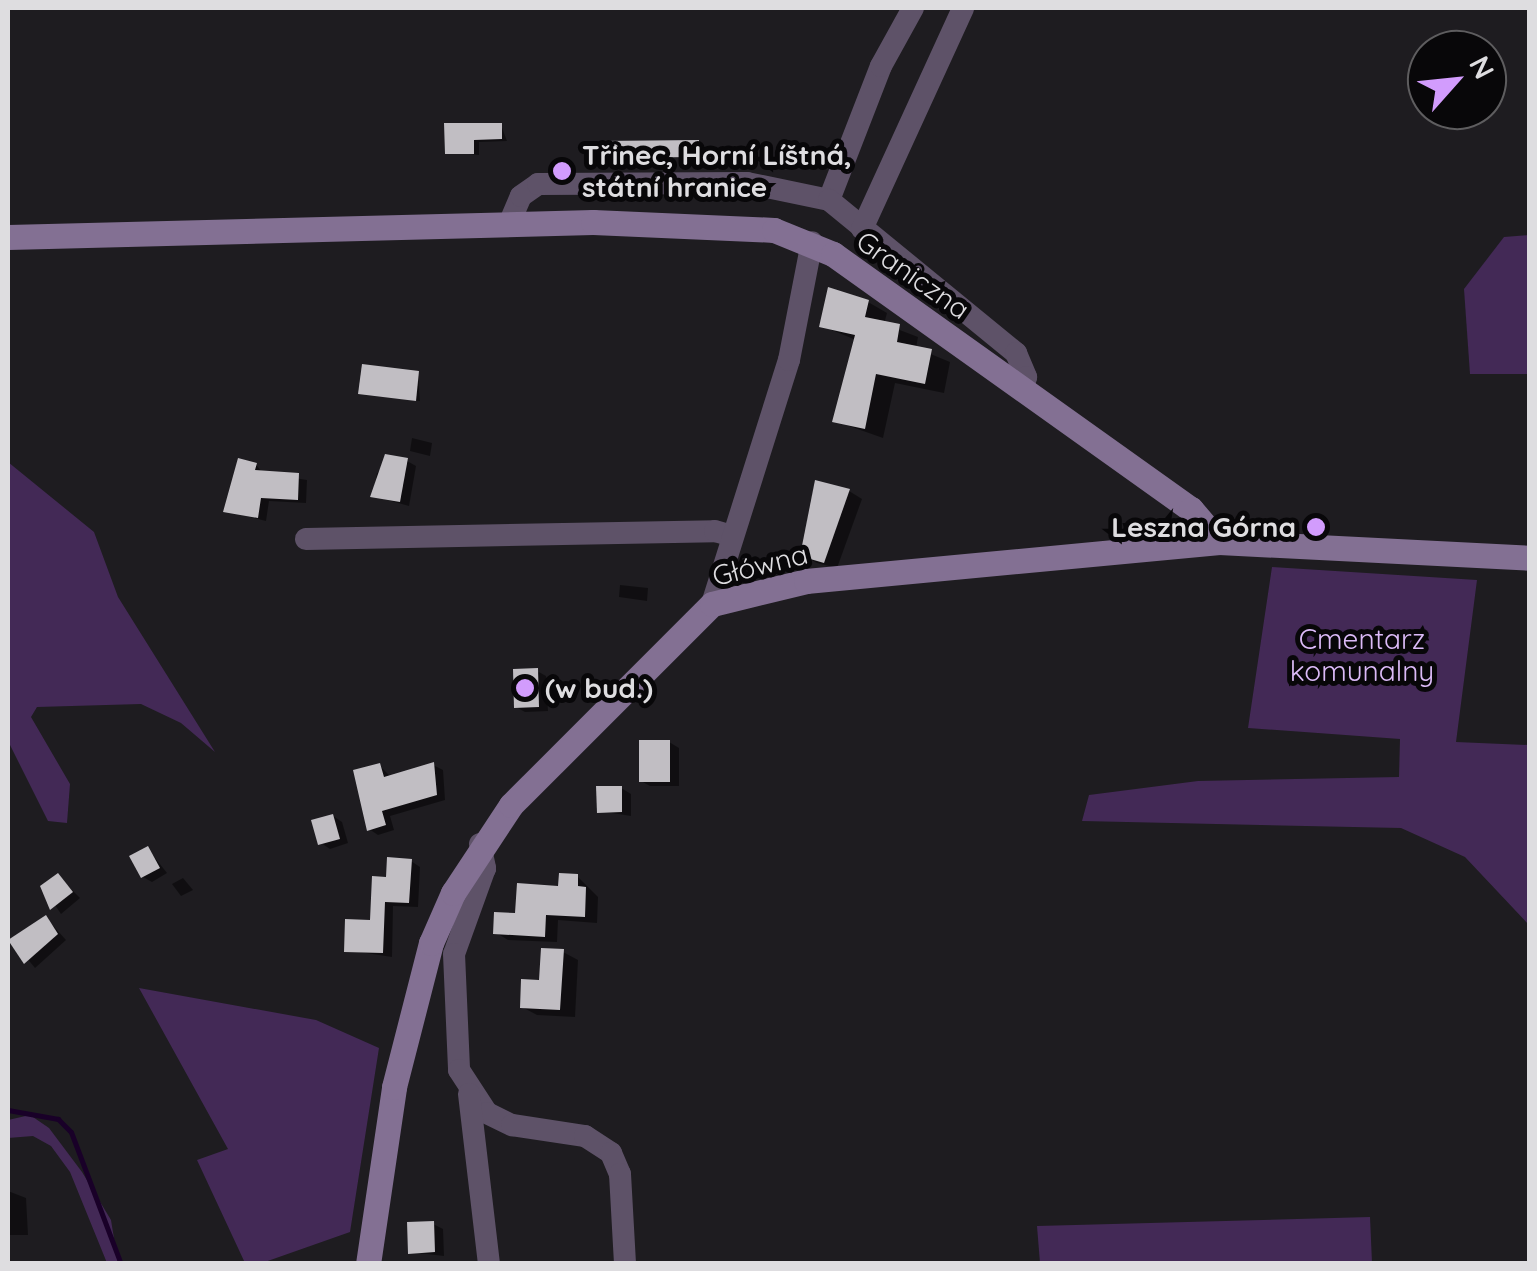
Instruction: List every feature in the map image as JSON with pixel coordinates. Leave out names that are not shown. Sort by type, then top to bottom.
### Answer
[{"type":"street","points":[[829,200],[881,66],[913,8]]},
{"type":"street","points":[[862,229],[918,95],[964,8]]},
{"type":"street","points":[[509,224],[522,196],[538,184],[747,184],[829,200],[1016,352],[1026,377],[1023,390]]},
{"type":"street","points":[[707,184],[708,226]]},
{"type":"street","points":[[8,238],[509,224],[708,226],[774,230],[812,242]]},
{"type":"street","name":"Graniczna","points":[[712,604],[789,360],[812,242],[1191,509],[1219,542]]},
{"type":"street","points":[[306,539],[732,536]]},
{"type":"street","name":"Główna","points":[[368,1264],[394,1087],[430,943],[480,844],[712,604],[806,580],[1219,542],[1530,558]]},
{"type":"street","points":[[480,844],[485,868],[454,954],[455,1040],[469,1094],[489,1264]]},
{"type":"street","points":[[469,1094],[487,1114],[512,1125],[585,1136],[611,1153],[620,1174],[625,1264]]},
{"type":"green space","points":[[1529,235],[1529,374],[1470,374],[1464,289],[1504,237]]},
{"type":"green space","points":[[8,462],[94,532],[118,597],[215,752],[181,723],[141,704],[37,707],[31,717],[70,784],[67,823],[48,821],[8,741]]},
{"type":"green space","name":"Cmentarz komunalny","points":[[1272,567],[1477,580],[1456,742],[1529,745],[1529,925],[1465,857],[1401,828],[1082,821],[1089,795],[1198,781],[1399,777],[1400,739],[1248,728]]},
{"type":"green space","points":[[139,988],[316,1020],[379,1048],[350,1232],[262,1263],[245,1263],[197,1160],[228,1149]]},
{"type":"green space","points":[[30,1115],[49,1128],[111,1220],[118,1263],[107,1263],[70,1172],[51,1146],[33,1136],[8,1138],[8,1120]]},
{"type":"green space","points":[[1370,1217],[1372,1263],[1040,1263],[1037,1226]]},
{"type":"building","points":[[444,123],[502,123],[502,139],[474,140],[474,154],[445,154]]},
{"type":"building","points":[[699,140],[699,157],[600,158],[600,141]]},
{"type":"building","points":[[828,287],[869,300],[865,317],[900,324],[897,342],[932,349],[925,384],[876,374],[865,429],[832,422],[855,335],[819,327]]},
{"type":"building","points":[[362,364],[419,371],[416,401],[358,394]]},
{"type":"building","points":[[385,454],[408,458],[400,502],[370,497]]},
{"type":"building","points":[[238,458],[257,463],[255,470],[299,473],[298,500],[261,498],[258,518],[223,512]]},
{"type":"building","points":[[815,480],[850,489],[824,563],[800,556]]},
{"type":"building","name":"(w bud.)","points":[[538,668],[539,707],[514,708],[513,669]]},
{"type":"building","points":[[639,740],[670,740],[670,782],[639,782]]},
{"type":"building","points":[[434,762],[437,795],[382,811],[386,825],[367,831],[353,770],[380,763],[384,777]]},
{"type":"building","points":[[596,786],[622,786],[622,812],[597,813]]},
{"type":"building","points":[[333,814],[340,839],[318,845],[311,820]]},
{"type":"building","points":[[148,846],[160,868],[141,878],[129,856]]},
{"type":"building","points":[[387,857],[412,859],[409,903],[385,902],[383,953],[344,952],[345,919],[370,920],[372,876],[386,877]]},
{"type":"building","points":[[58,873],[73,892],[50,910],[40,886]]},
{"type":"building","points":[[559,873],[578,874],[578,886],[586,887],[585,917],[546,915],[545,937],[493,934],[494,912],[515,913],[517,883],[558,886]]},
{"type":"building","points":[[46,915],[58,934],[24,964],[8,940]]},
{"type":"building","points":[[541,948],[564,949],[560,1010],[520,1008],[521,979],[539,980]]},
{"type":"building","points":[[434,1221],[435,1252],[408,1254],[407,1222]]},
{"type":"waterway","points":[[8,1110],[58,1119],[71,1132],[121,1264]]},
{"type":"place","name":"Třinec, Horní Líštná, státní hranice","points":[[562,171]]},
{"type":"place","name":"Leszna Górna","points":[[1316,527]]},
{"type":"place","name":"(w bud.)","points":[[525,688]]}]
